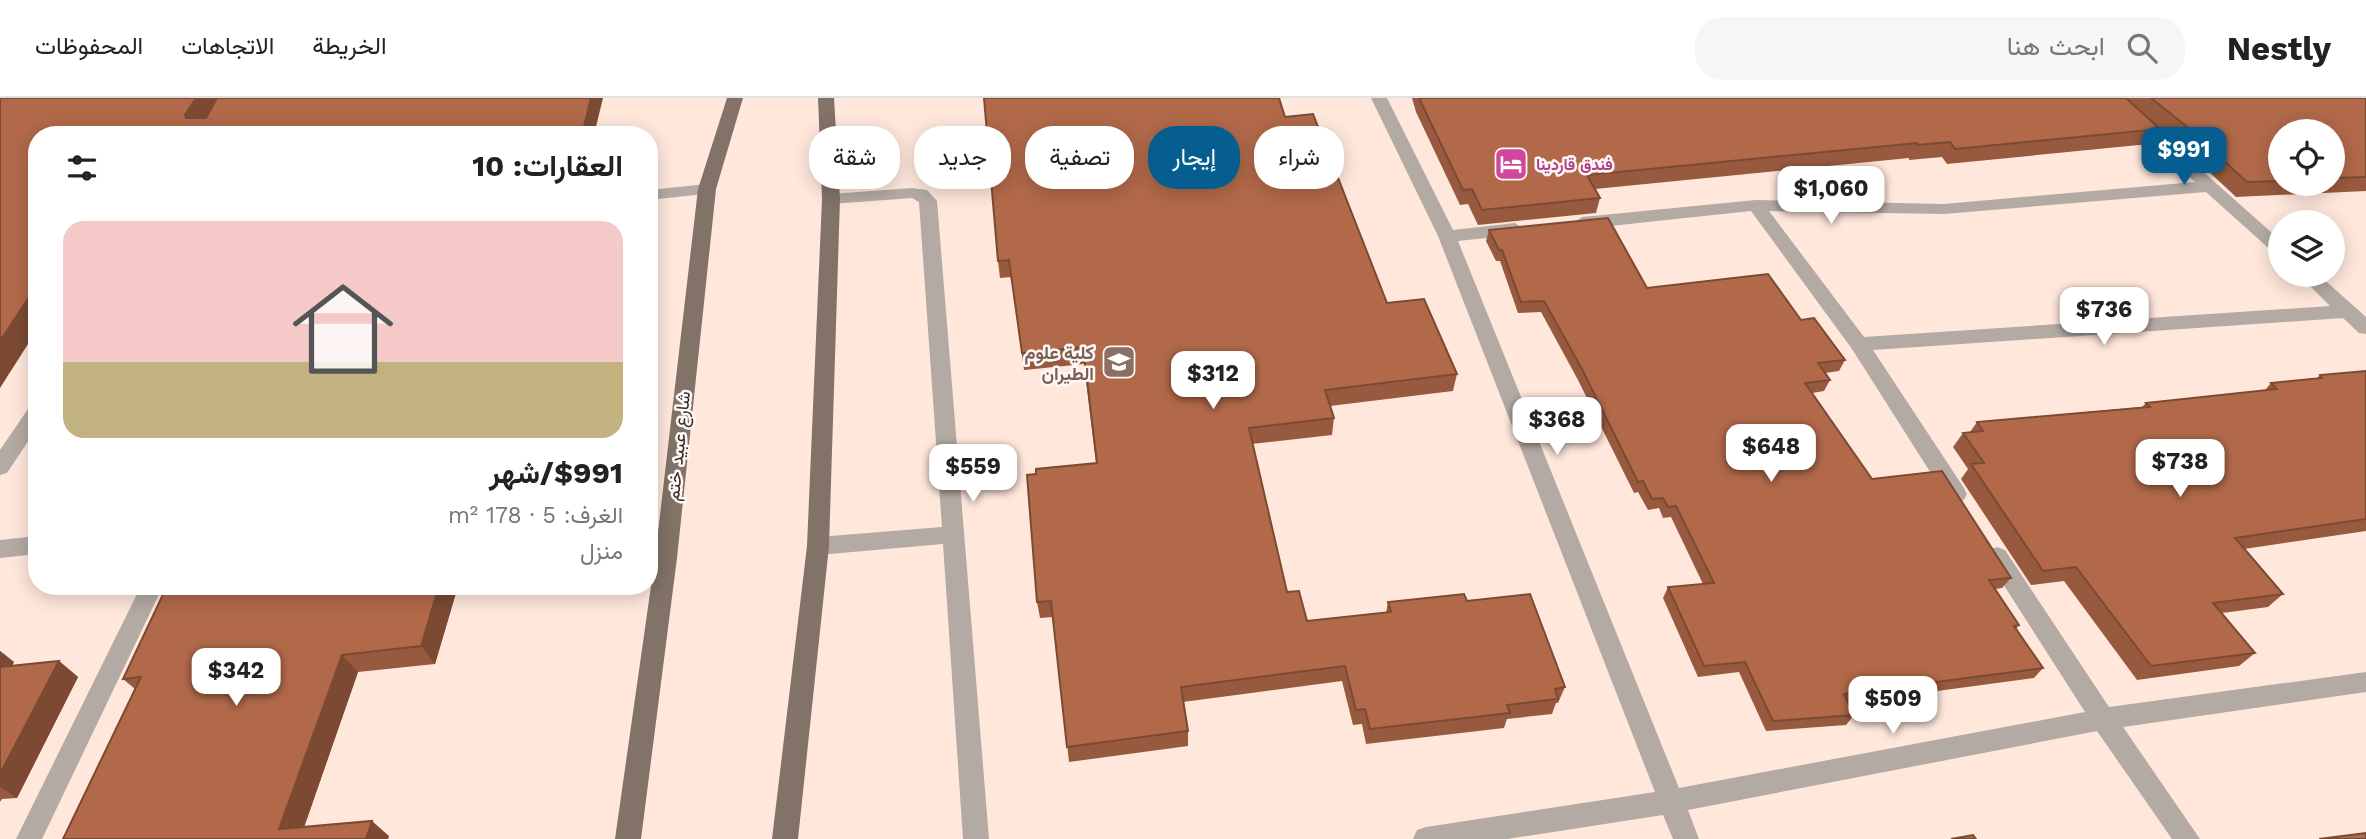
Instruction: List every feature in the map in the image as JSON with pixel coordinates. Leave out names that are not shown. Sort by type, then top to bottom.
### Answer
[{"type":"main road","name":"شارع عبيد ختم","points":[[628,839],[666,558],[707,189],[735,98]]},
{"type":"main road","points":[[785,839],[818,546],[831,199],[826,98]]},
{"type":"street","points":[[1379,98],[1447,236],[1686,839]]},
{"type":"street","points":[[2111,98],[2268,238]]},
{"type":"street","points":[[1568,224],[1756,205],[1944,209],[2212,186]]},
{"type":"street","points":[[658,194],[707,189]]},
{"type":"street","points":[[831,199],[912,193],[921,194],[928,201],[976,839]]},
{"type":"street","points":[[1756,205],[1858,344],[1970,514]]},
{"type":"street","points":[[1447,236],[1528,228]]},
{"type":"street","points":[[2321,287],[2366,328]]},
{"type":"street","points":[[1858,344],[2347,311]]},
{"type":"street","points":[[0,467],[28,425]]},
{"type":"street","points":[[818,546],[953,535]]},
{"type":"street","points":[[1985,537],[2103,719],[2187,839]]},
{"type":"street","points":[[0,549],[28,546]]},
{"type":"street","points":[[29,839],[148,595]]},
{"type":"street","points":[[1426,839],[1670,802],[2103,719],[2366,682]]},
{"type":"building","points":[[0,98],[196,98],[185,115],[186,118],[206,118],[217,98],[591,98],[584,126],[28,126],[28,299],[0,341]]},
{"type":"building","points":[[984,98],[1279,98],[1285,117],[1313,114],[1318,126],[1254,126],[1254,189],[1342,189],[1387,303],[1424,299],[1457,374],[1325,390],[1334,418],[1249,428],[1287,592],[1299,591],[1307,621],[1391,612],[1388,602],[1464,594],[1467,601],[1530,594],[1565,687],[1555,689],[1558,699],[1507,705],[1510,713],[1370,729],[1365,709],[1356,710],[1345,666],[1181,687],[1188,731],[1067,747],[1051,601],[1037,602],[1027,475],[1036,474],[1036,469],[1097,463],[1083,347],[1022,353],[1009,260],[998,261],[992,189],[1011,189],[1011,126],[986,126]]},
{"type":"building","points":[[1419,98],[2126,98],[2160,129],[1955,149],[1950,142],[1917,143],[1587,175],[1600,198],[1482,210],[1472,189],[1463,190]]},
{"type":"building","points":[[2151,98],[2366,98],[2366,177],[2345,178],[2345,119],[2268,119],[2268,181],[2247,182]]},
{"type":"building","points":[[1608,218],[1647,288],[1768,274],[1801,320],[1814,318],[1845,360],[1818,363],[1830,380],[1805,383],[1872,479],[1942,471],[2011,578],[1989,580],[2019,625],[2014,626],[2043,668],[1844,694],[1854,715],[1773,721],[1745,662],[1704,666],[1668,587],[1714,583],[1676,506],[1668,507],[1663,498],[1652,499],[1643,481],[1638,482],[1582,369],[1544,301],[1521,302],[1502,250],[1499,250],[1489,230]]},
{"type":"building","points":[[2366,371],[2366,519],[2235,538],[2283,594],[2213,603],[2255,653],[2151,666],[2076,567],[2043,571],[1971,464],[1984,463],[1963,433],[1983,431],[1977,422],[2150,407],[2146,403],[2277,389],[2271,383]]},
{"type":"building","points":[[163,595],[436,595],[421,646],[342,655],[279,829],[372,821],[366,839],[63,839],[141,677],[123,679]]},
{"type":"building","points":[[59,661],[0,774],[0,667]]},
{"type":"building","points":[[2366,833],[2366,839],[2319,839]]},
{"type":"building","points":[[1973,835],[1976,839],[1951,839]]},
{"type":"place","name":"فندق قاردينا","points":[[1511,164]]},
{"type":"place","name":"كلية علوم الطيران","points":[[1119,362]]}]
